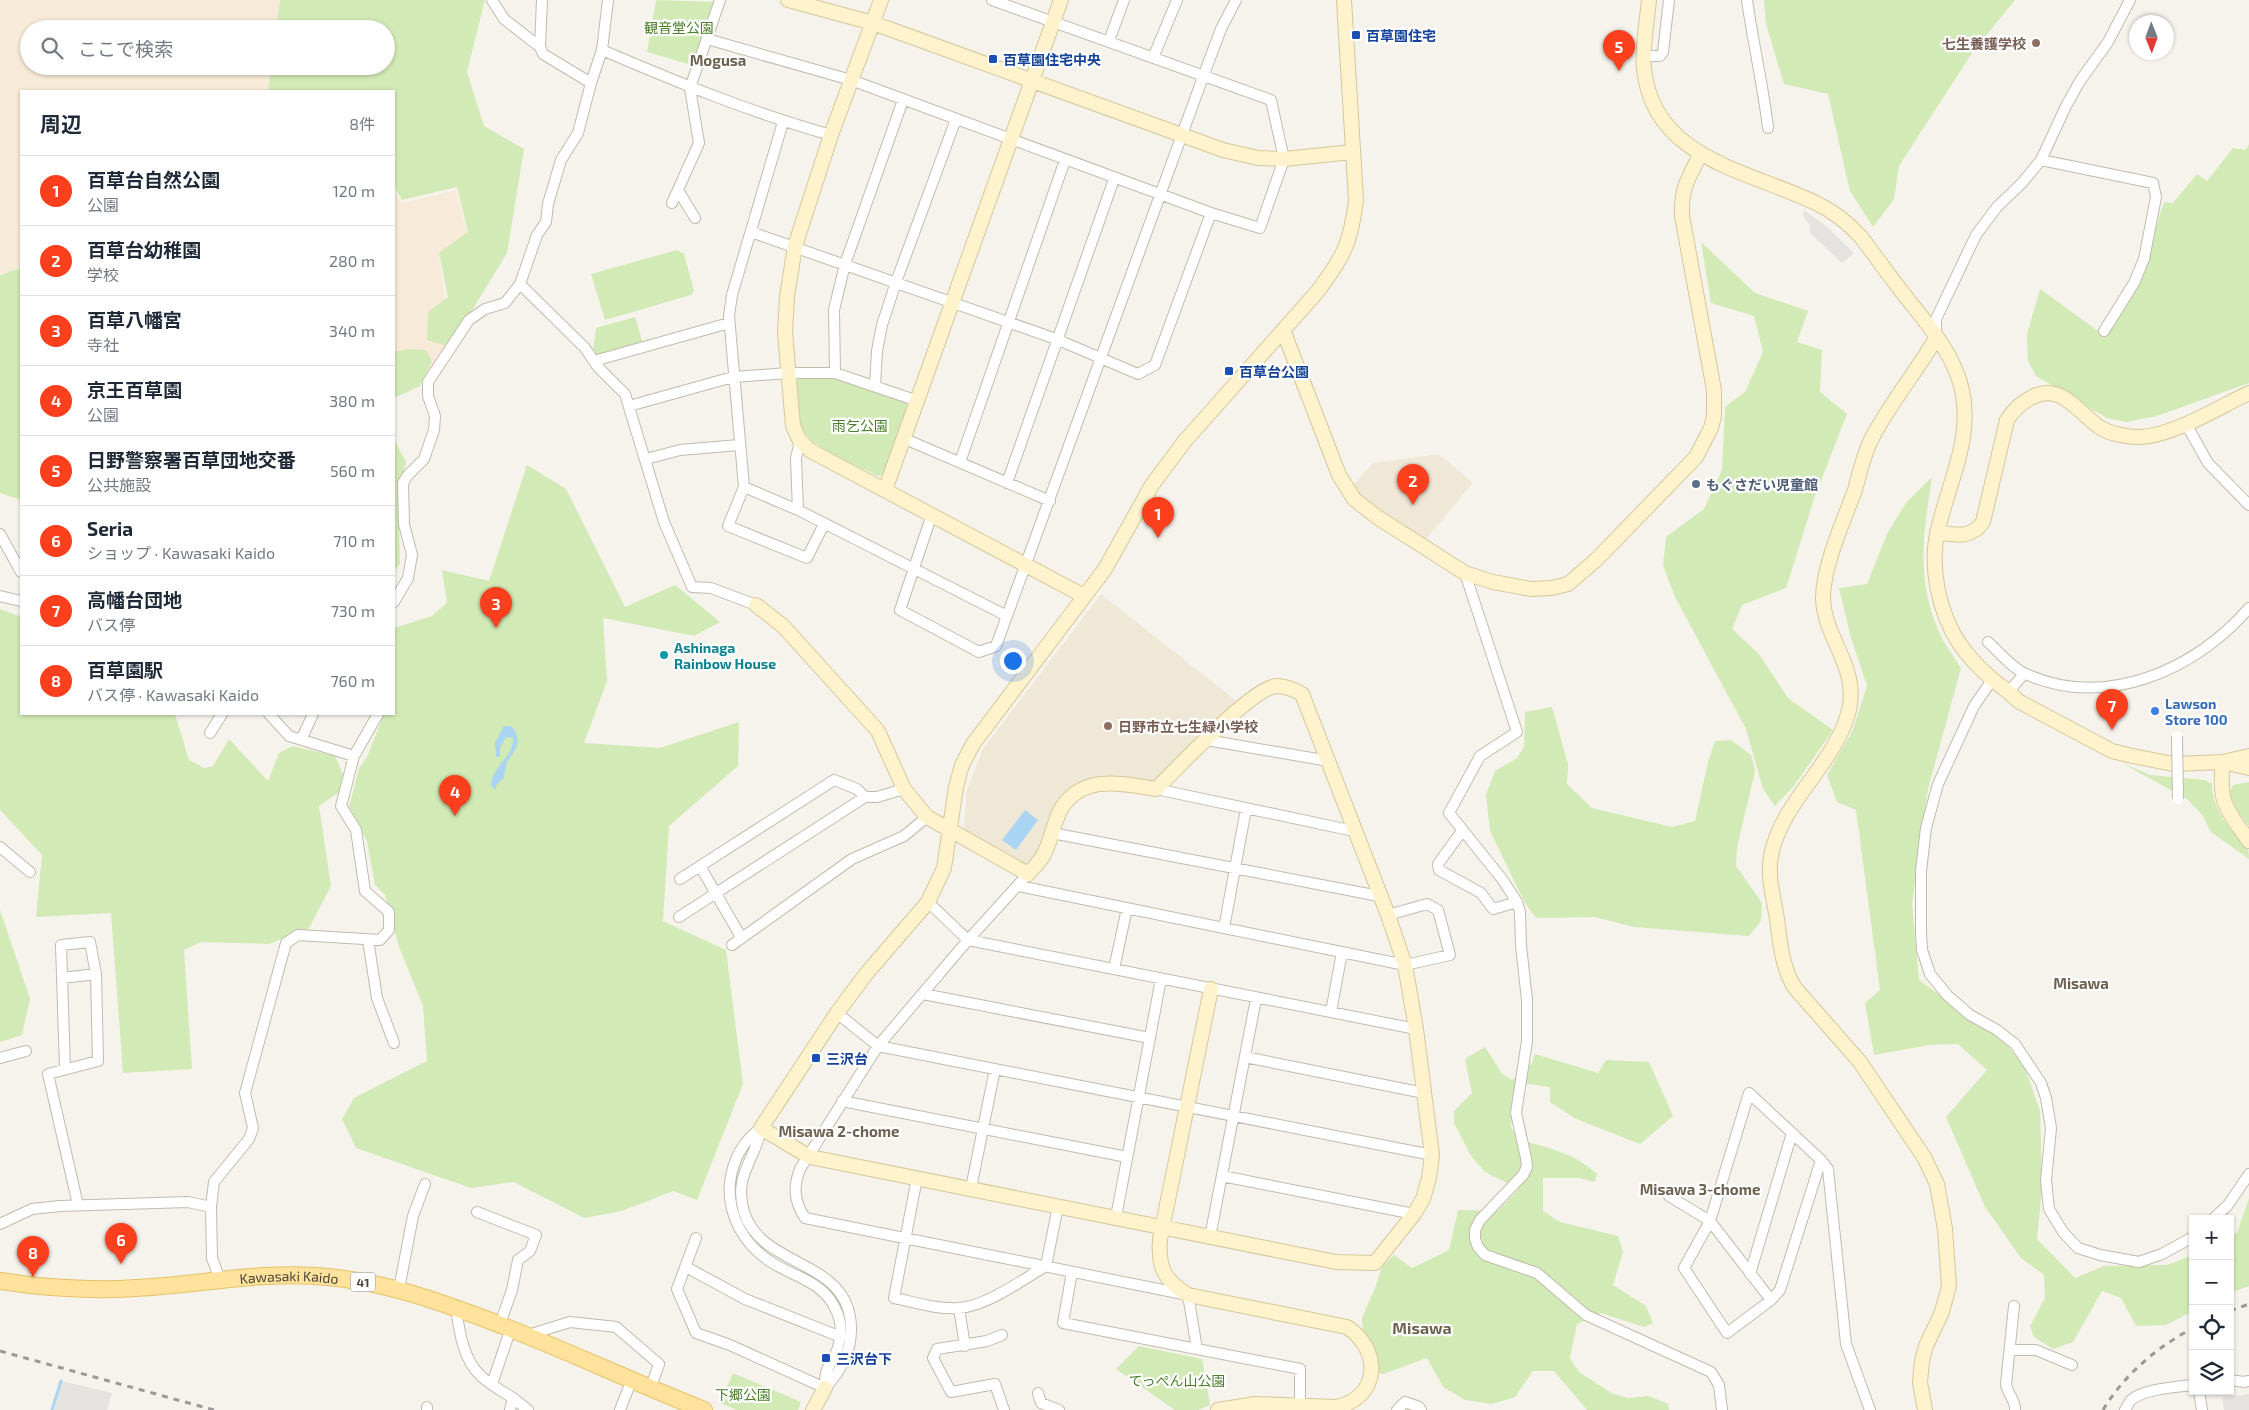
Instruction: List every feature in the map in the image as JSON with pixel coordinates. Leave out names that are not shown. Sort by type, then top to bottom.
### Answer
[{"type":"main road","name":"Kawasaki Kaido","points":[[0,1281],[77,1288],[135,1288],[282,1276],[310,1276],[355,1280],[399,1289],[505,1326],[701,1409]]},
{"type":"street","points":[[492,0],[504,19],[540,47]]},
{"type":"street","points":[[542,0],[540,47],[542,54],[590,83]]},
{"type":"street","points":[[395,600],[408,578],[412,555],[404,524],[403,483],[408,475],[424,459],[434,430],[434,416],[428,396],[428,382],[470,320],[485,309],[506,303],[520,284],[537,235],[546,222],[548,204],[562,160],[578,133],[590,83],[602,50],[608,0]]},
{"type":"street","points":[[672,204],[699,143],[690,88],[720,0]]},
{"type":"street","points":[[788,0],[873,23],[1223,150],[1258,158],[1284,159],[1353,152]]},
{"type":"street","points":[[881,0],[831,135],[795,246],[787,297],[785,332],[793,426],[800,441],[811,451],[1084,596]]},
{"type":"street","points":[[885,490],[905,439],[1010,139],[1062,0]]},
{"type":"street","points":[[1109,41],[1124,0]]},
{"type":"street","points":[[1153,58],[1177,0]]},
{"type":"street","points":[[932,514],[900,610],[979,652],[996,646],[1050,501],[1159,193],[1221,29],[1236,0]]},
{"type":"street","points":[[825,1388],[826,1372],[841,1337],[840,1322],[836,1308],[827,1294],[816,1284],[772,1263],[754,1249],[740,1230],[733,1213],[729,1193],[734,1164],[748,1137],[761,1128],[837,1013],[866,974],[928,902],[944,868],[956,787],[962,765],[973,744],[1105,569],[1152,485],[1184,442],[1335,268],[1346,248],[1353,227],[1356,200],[1344,0]]},
{"type":"street","points":[[1650,0],[1643,56],[1646,82],[1656,109],[1680,139],[1700,155],[1817,203],[1845,221],[1861,237],[1953,361],[1964,398],[1965,422],[1960,456],[1937,532],[1936,579],[1943,608],[1960,645],[1992,680],[2009,691],[2018,701],[2112,751],[2173,764],[2222,762],[2249,756]]},
{"type":"street","points":[[1643,56],[1660,56],[1663,52],[1669,0]]},
{"type":"street","points":[[1747,0],[1755,51],[1763,81],[1768,128]]},
{"type":"street","points":[[1925,1410],[1920,1382],[1922,1361],[1926,1346],[1944,1306],[1949,1286],[1946,1237],[1937,1184],[1924,1157],[1860,1062],[1795,988],[1789,978],[1781,950],[1770,875],[1771,856],[1781,828],[1837,738],[1850,704],[1848,670],[1832,637],[1824,605],[1823,590],[1834,550],[1871,438],[1936,338],[1936,319],[1976,235],[1997,208],[2022,183],[2040,160],[2072,94],[2108,42],[2130,0]]},
{"type":"street","points":[[707,40],[851,80],[1210,213],[1260,228],[1284,159],[1271,100],[997,1]]},
{"type":"street","points":[[602,50],[690,88],[783,122],[831,135]]},
{"type":"street","points":[[836,373],[834,310],[845,264],[903,100]]},
{"type":"street","points":[[875,385],[877,351],[896,282],[956,119]]},
{"type":"street","points":[[783,122],[732,295],[729,323],[744,487],[728,526],[807,558],[824,524]]},
{"type":"street","points":[[1283,330],[1339,475],[1354,500],[1377,517],[1465,573],[1493,582],[1531,589],[1552,588],[1568,584],[1596,560],[1696,457],[1711,428],[1714,416],[1714,390],[1682,216],[1681,200],[1683,189],[1700,155]]},
{"type":"street","points":[[960,462],[1065,160]]},
{"type":"street","points":[[2040,160],[2153,183],[2156,197],[2144,259],[2134,284],[2104,331]]},
{"type":"street","points":[[1007,483],[1114,178]]},
{"type":"street","points":[[678,190],[695,218]]},
{"type":"street","points":[[751,232],[1010,322],[1056,339],[1138,374],[1155,365],[1210,213]]},
{"type":"street","points":[[520,284],[585,348],[594,362],[625,394],[664,522],[692,587],[711,588],[756,605],[783,626],[878,732],[904,789],[927,818],[951,829],[1028,874]]},
{"type":"street","points":[[594,362],[729,323]]},
{"type":"street","points":[[629,406],[733,377],[788,373],[836,373],[918,401]]},
{"type":"street","points":[[1937,532],[1958,536],[1972,533],[1979,528],[1983,522],[2006,420],[2014,408],[2027,398],[2045,393],[2062,396],[2100,427],[2117,434],[2140,437],[2186,424],[2249,393]]},
{"type":"street","points":[[2186,424],[2208,463],[2249,505]]},
{"type":"street","points":[[905,439],[1050,501]]},
{"type":"street","points":[[798,510],[796,458],[800,441]]},
{"type":"street","points":[[646,459],[680,450],[739,445]]},
{"type":"street","points":[[744,487],[798,510],[1007,616]]},
{"type":"street","points":[[0,534],[20,570]]},
{"type":"street","points":[[1465,573],[1517,732],[1480,756],[1449,813],[1518,902],[1527,1000],[1527,1041],[1516,1113],[1527,1168],[1523,1176],[1480,1220],[1475,1230],[1478,1247],[1491,1257],[1537,1273],[1586,1315],[1711,1372],[1719,1385],[1722,1410]]},
{"type":"street","points":[[0,596],[20,601]]},
{"type":"street","points":[[1988,642],[2024,674],[2064,685],[2090,688],[2118,686],[2168,670],[2192,657],[2216,640],[2249,608]]},
{"type":"street","points":[[2009,691],[2024,674]]},
{"type":"street","points":[[1992,680],[1974,706],[1938,784],[1926,828],[1920,871],[1921,933],[1922,950],[1930,974],[1947,995],[1970,1015],[1997,1030],[2015,1044],[2041,1083],[2046,1098],[2051,1128],[2046,1180],[2049,1209],[2063,1232],[2078,1248],[2100,1255],[2139,1262],[2162,1254],[2189,1240]]},
{"type":"street","points":[[761,1128],[810,1157],[1336,1262],[1375,1263],[1414,1214],[1423,1199],[1432,1155],[1416,1029],[1405,965],[1388,915],[1302,694],[1289,687],[1275,686],[1260,692],[1206,740],[1156,789]]},
{"type":"street","points":[[210,732],[221,715]]},
{"type":"street","points":[[270,715],[289,736],[354,756]]},
{"type":"street","points":[[302,740],[313,715]]},
{"type":"street","points":[[220,1280],[212,1258],[211,1207],[214,1182],[249,1139],[253,1128],[245,1093],[286,943],[298,935],[380,940],[389,930],[389,912],[365,891],[356,830],[341,806],[354,756],[377,715]]},
{"type":"street","points":[[2177,736],[2178,799]]},
{"type":"street","points":[[1206,740],[1329,761]]},
{"type":"street","points":[[2222,762],[2249,768]]},
{"type":"street","points":[[2222,762],[2221,791],[2225,808],[2249,841]]},
{"type":"street","points":[[680,880],[834,780],[857,789],[865,798]]},
{"type":"street","points":[[1218,1410],[1255,1404],[1336,1407],[1346,1405],[1362,1395],[1371,1377],[1370,1355],[1365,1343],[1358,1334],[1347,1327],[1324,1321],[805,1218],[798,1208],[795,1196],[796,1181],[800,1169],[810,1157],[842,1101],[878,1046],[968,940],[1019,886],[1043,855],[1062,809],[1079,792],[1095,784],[1116,783],[1156,789],[1354,831]]},
{"type":"street","points":[[679,917],[865,798],[877,797],[904,789]]},
{"type":"street","points":[[1224,928],[1246,808]]},
{"type":"street","points":[[732,945],[852,859],[904,836],[927,818]]},
{"type":"street","points":[[1462,831],[1438,864],[1439,870],[1481,893],[1493,909],[1518,902]]},
{"type":"street","points":[[1052,833],[1379,896]]},
{"type":"street","points":[[0,847],[30,872]]},
{"type":"street","points":[[700,866],[741,937]]},
{"type":"street","points":[[1019,886],[1405,965],[1450,955],[1438,910],[1426,904],[1388,915]]},
{"type":"street","points":[[928,902],[968,940],[1416,1029]]},
{"type":"street","points":[[1114,969],[1127,908]]},
{"type":"street","points":[[368,940],[377,998],[394,1044]]},
{"type":"street","points":[[65,1069],[61,944],[90,942],[96,974],[98,1061],[48,1074],[78,1205]]},
{"type":"street","points":[[1331,1012],[1342,952]]},
{"type":"street","points":[[62,978],[96,974]]},
{"type":"street","points":[[1116,1217],[1161,979]]},
{"type":"street","points":[[1197,1349],[1188,1295],[1174,1286],[1164,1273],[1159,1257],[1163,1227],[1211,989]]},
{"type":"street","points":[[923,994],[1150,1038]]},
{"type":"street","points":[[1210,1237],[1256,998]]},
{"type":"street","points":[[837,1013],[878,1046],[1432,1155]]},
{"type":"street","points":[[0,1058],[26,1051]]},
{"type":"street","points":[[1245,1057],[1424,1093]]},
{"type":"street","points":[[972,1188],[995,1069]]},
{"type":"street","points":[[1821,1160],[1780,1290],[1771,1300],[1727,1333],[1684,1268],[1710,1221],[1749,1093],[1821,1160],[1828,1169],[1846,1344],[1870,1410]]},
{"type":"street","points":[[842,1101],[1127,1157]]},
{"type":"street","points":[[761,1128],[759,1142],[742,1176],[741,1193],[744,1212],[751,1226],[762,1240],[777,1251],[824,1276],[838,1288],[847,1306],[851,1323],[851,1340],[837,1376],[825,1388],[813,1410]]},
{"type":"street","points":[[1750,1274],[1792,1133]]},
{"type":"street","points":[[2217,1215],[2228,1205],[2249,1174]]},
{"type":"street","points":[[1222,1176],[1414,1214]]},
{"type":"street","points":[[917,1178],[894,1298],[959,1308],[979,1304],[1046,1266],[1058,1206]]},
{"type":"street","points":[[399,1289],[413,1216],[425,1184]]},
{"type":"street","points":[[1669,1196],[1710,1221],[1771,1300]]},
{"type":"street","points":[[0,1224],[32,1209],[78,1205],[188,1202],[211,1207]]},
{"type":"street","points":[[477,1212],[536,1235],[530,1251],[518,1260],[492,1384]]},
{"type":"street","points":[[696,1238],[676,1289],[696,1333],[730,1345],[825,1388]]},
{"type":"street","points":[[686,1267],[745,1299],[841,1337]]},
{"type":"street","points":[[1072,1272],[1063,1323],[1300,1369],[1300,1406]]},
{"type":"street","points":[[2014,1306],[2006,1384],[2007,1392],[2015,1406],[2015,1410]]},
{"type":"street","points":[[456,1308],[460,1337],[468,1356],[480,1376],[528,1410]]},
{"type":"street","points":[[959,1308],[965,1346]]},
{"type":"street","points":[[528,1336],[570,1322],[616,1327],[659,1364],[651,1387]]},
{"type":"street","points":[[1002,1335],[988,1342],[937,1349],[933,1358],[951,1392],[995,1384],[1004,1410]]},
{"type":"street","points":[[2010,1350],[2036,1350],[2072,1364]]},
{"type":"street","points":[[620,1410],[632,1379]]},
{"type":"street","points":[[2234,1381],[2249,1381]]},
{"type":"street","points":[[2125,1410],[2131,1400],[2146,1394],[2162,1389],[2189,1386]]},
{"type":"street","points":[[1038,1393],[1041,1403],[1059,1410]]},
{"type":"street","points":[[2200,1395],[2202,1410]]},
{"type":"street","points":[[510,1410],[513,1398]]},
{"type":"street","points":[[1397,1410],[1405,1402],[1421,1410]]},
{"type":"shaded area","points":[[0,0],[280,0],[277,20],[20,20],[20,75],[270,75],[267,90],[20,90],[20,269],[10,271],[0,276]]},
{"type":"shaded area","points":[[456,190],[468,236],[439,257],[451,343],[440,360],[429,370],[407,369],[401,351],[395,352],[395,192],[402,203]]},
{"type":"shaded area","points":[[1804,210],[1827,227],[1854,253],[1842,263],[1810,233],[1810,225],[1803,216]]},
{"type":"shaded area","points":[[1439,454],[1473,483],[1425,540],[1383,514],[1361,496],[1354,485],[1373,463]]},
{"type":"shaded area","name":"日野市立七生緑小学校","points":[[1101,594],[1239,703],[1156,783],[1075,788],[1039,853],[1029,866],[1021,866],[964,829],[967,790],[983,749]]},
{"type":"shaded area","points":[[62,1381],[112,1393],[107,1410],[54,1410]]},
{"type":"shaded area","points":[[2249,1394],[2249,1410],[2224,1410],[2222,1398]]},
{"type":"green space","points":[[280,0],[485,0],[467,72],[484,126],[524,149],[507,253],[460,330],[444,345],[427,340],[428,312],[448,297],[439,253],[468,232],[457,187],[402,200],[395,188],[395,90],[268,90],[270,75],[395,75],[395,20],[277,20]]},
{"type":"green space","name":"観音堂公園","points":[[656,0],[717,2],[695,66],[647,52]]},
{"type":"green space","points":[[1764,0],[2015,0],[1972,53],[1899,166],[1894,199],[1873,227],[1850,191],[1828,94],[1784,84],[1766,24]]},
{"type":"green space","points":[[2249,144],[2249,383],[2157,416],[2126,422],[2107,418],[2036,376],[2028,361],[2027,334],[2040,289],[2101,333],[2143,267],[2164,202],[2173,203],[2197,174],[2207,181],[2233,148],[2246,150]]},
{"type":"green space","points":[[1701,242],[1755,293],[1808,311],[1797,342],[1822,350],[1820,392],[1847,414],[1815,496],[1786,588],[1742,605],[1732,629],[1759,654],[1788,698],[1833,730],[1793,787],[1775,806],[1763,789],[1746,729],[1674,595],[1663,565],[1666,537],[1704,509],[1722,470],[1725,407],[1745,392],[1763,352],[1754,316],[1711,303]]},
{"type":"green space","points":[[677,250],[684,254],[694,291],[691,295],[605,320],[591,274]]},
{"type":"green space","points":[[20,269],[20,500],[0,493],[0,276],[10,271]]},
{"type":"green space","points":[[635,317],[643,344],[601,356],[597,355],[593,350],[596,328]]},
{"type":"green space","points":[[408,349],[426,350],[432,361],[420,386],[395,398],[395,352]]},
{"type":"green space","name":"雨乞公園","points":[[801,377],[831,377],[905,401],[908,408],[884,474],[878,476],[839,457],[819,445],[805,433],[798,415],[797,401],[796,381]]},
{"type":"green space","points":[[395,441],[406,462],[398,492],[400,564],[395,569]]},
{"type":"green space","points":[[527,465],[566,489],[625,607],[675,585],[720,622],[694,636],[603,618],[607,681],[584,743],[660,748],[739,722],[738,766],[669,826],[663,921],[726,950],[743,1084],[697,1200],[673,1191],[622,1211],[584,1218],[514,1182],[471,1188],[356,1148],[342,1119],[354,1098],[427,1061],[423,1006],[399,947],[385,895],[375,885],[367,841],[349,807],[359,768],[367,757],[384,715],[395,715],[395,628],[432,616],[447,603],[442,570],[489,581]]},
{"type":"green space","points":[[1932,477],[1924,533],[1926,587],[1938,631],[1961,668],[1928,789],[1912,904],[1919,980],[2004,1041],[2025,1068],[2040,1111],[2042,1188],[2037,1239],[2075,1278],[2104,1266],[2167,1265],[2189,1257],[2189,1313],[2166,1325],[2136,1326],[2121,1298],[2102,1291],[2073,1342],[2053,1349],[2034,1337],[2030,1326],[2045,1298],[2044,1275],[2021,1258],[1985,1207],[1946,1117],[1987,1070],[1958,1044],[1929,1045],[1874,1055],[1865,1003],[1880,990],[1856,810],[1837,802],[1827,775],[1852,732],[1867,686],[1851,638],[1839,588],[1867,584],[1887,534],[1905,504]]},
{"type":"green space","points":[[0,609],[20,617],[20,715],[175,715],[189,760],[204,768],[213,766],[229,739],[268,781],[279,753],[292,746],[335,756],[348,786],[319,806],[331,886],[309,928],[269,944],[201,942],[184,950],[192,1069],[123,1073],[111,913],[36,917],[42,855],[0,810]]},
{"type":"green space","points":[[1552,707],[1568,764],[1567,784],[1592,808],[1672,827],[1695,821],[1708,762],[1715,741],[1731,740],[1751,755],[1755,771],[1737,847],[1736,866],[1762,903],[1761,921],[1749,936],[1634,927],[1594,917],[1536,918],[1524,901],[1490,831],[1486,795],[1495,771],[1517,758],[1524,747],[1525,712]]},
{"type":"green space","points":[[2120,762],[2150,775],[2205,780],[2212,784],[2215,802],[2219,811],[2229,827],[2248,846],[2249,859],[2211,832],[2203,816],[2187,799]]},
{"type":"green space","points":[[2249,782],[2249,826],[2237,810],[2229,793],[2233,785]]},
{"type":"green space","points":[[0,910],[30,999],[22,1035],[0,1042]]},
{"type":"green space","points":[[1485,1047],[1502,1074],[1512,1080],[1532,1063],[1535,1054],[1598,1073],[1606,1060],[1649,1062],[1673,1116],[1640,1144],[1576,1119],[1550,1102],[1550,1087],[1527,1084],[1515,1092],[1511,1127],[1517,1139],[1570,1156],[1597,1174],[1595,1182],[1580,1178],[1543,1178],[1543,1211],[1560,1222],[1618,1236],[1623,1252],[1613,1285],[1646,1306],[1653,1323],[1644,1327],[1601,1313],[1577,1324],[1570,1358],[1579,1372],[1613,1394],[1628,1398],[1648,1396],[1668,1404],[1669,1410],[1587,1410],[1554,1371],[1533,1371],[1515,1397],[1492,1404],[1465,1400],[1443,1387],[1427,1358],[1383,1374],[1364,1369],[1362,1318],[1382,1267],[1394,1255],[1412,1268],[1449,1250],[1458,1210],[1498,1211],[1519,1189],[1485,1172],[1471,1156],[1454,1123],[1454,1111],[1472,1093],[1465,1059]]},
{"type":"green space","points":[[2249,1198],[2249,1286],[2234,1292],[2234,1235],[2237,1233]]},
{"type":"green space","name":"てっぺん山公園","points":[[1139,1346],[1202,1359],[1210,1405],[1198,1410],[1175,1410],[1116,1369]]},
{"type":"green space","name":"下郷公園","points":[[733,1373],[801,1402],[798,1410],[737,1410],[720,1403]]},
{"type":"water","points":[[504,726],[510,726],[514,729],[517,743],[507,762],[504,778],[497,784],[495,790],[491,785],[492,778],[510,751],[513,738],[506,737],[500,748],[500,757],[496,756],[495,743]]},
{"type":"water","points":[[1025,810],[1038,820],[1016,850],[1002,840]]},
{"type":"waterway","points":[[52,1410],[61,1381]]},
{"type":"railway","points":[[2234,1310],[2249,1304]]},
{"type":"railway","points":[[2103,1410],[2111,1397],[2142,1363],[2189,1330]]},
{"type":"railway","points":[[0,1351],[214,1410]]},
{"type":"place","name":"百草園住宅","points":[[1356,35]]},
{"type":"place","name":"七生養護学校","points":[[2036,43]]},
{"type":"place","name":"百草園住宅中央","points":[[993,59]]},
{"type":"place","name":"日野警察署百草団地交番","points":[[1619,71]]},
{"type":"place","name":"百草台公園","points":[[1229,371]]},
{"type":"place","name":"もぐさだい児童館","points":[[1696,484]]},
{"type":"place","name":"百草台幼稚園","points":[[1413,505]]},
{"type":"place","name":"百草台自然公園","points":[[1158,538]]},
{"type":"place","name":"百草八幡宮","points":[[496,628]]},
{"type":"place","name":"Ashinaga Rainbow House","points":[[664,655]]},
{"type":"place","name":"Lawson Store 100","points":[[2155,711]]},
{"type":"place","name":"日野市立七生緑小学校","points":[[1108,726]]},
{"type":"place","name":"高幡台団地","points":[[2112,730]]},
{"type":"place","name":"京王百草園","points":[[455,816]]},
{"type":"place","name":"三沢台","points":[[816,1058]]},
{"type":"place","name":"Seria","points":[[121,1264]]},
{"type":"place","name":"百草園駅","points":[[33,1277]]},
{"type":"place","name":"三沢台下","points":[[826,1358]]},
{"type":"district","name":"Mogusa","points":[[718,60]]},
{"type":"district","name":"Misawa","points":[[2081,983]]},
{"type":"district","name":"Misawa 2-chome","points":[[839,1131]]},
{"type":"district","name":"Misawa 3-chome","points":[[1700,1189]]},
{"type":"district","name":"Misawa","points":[[1422,1327]]}]
